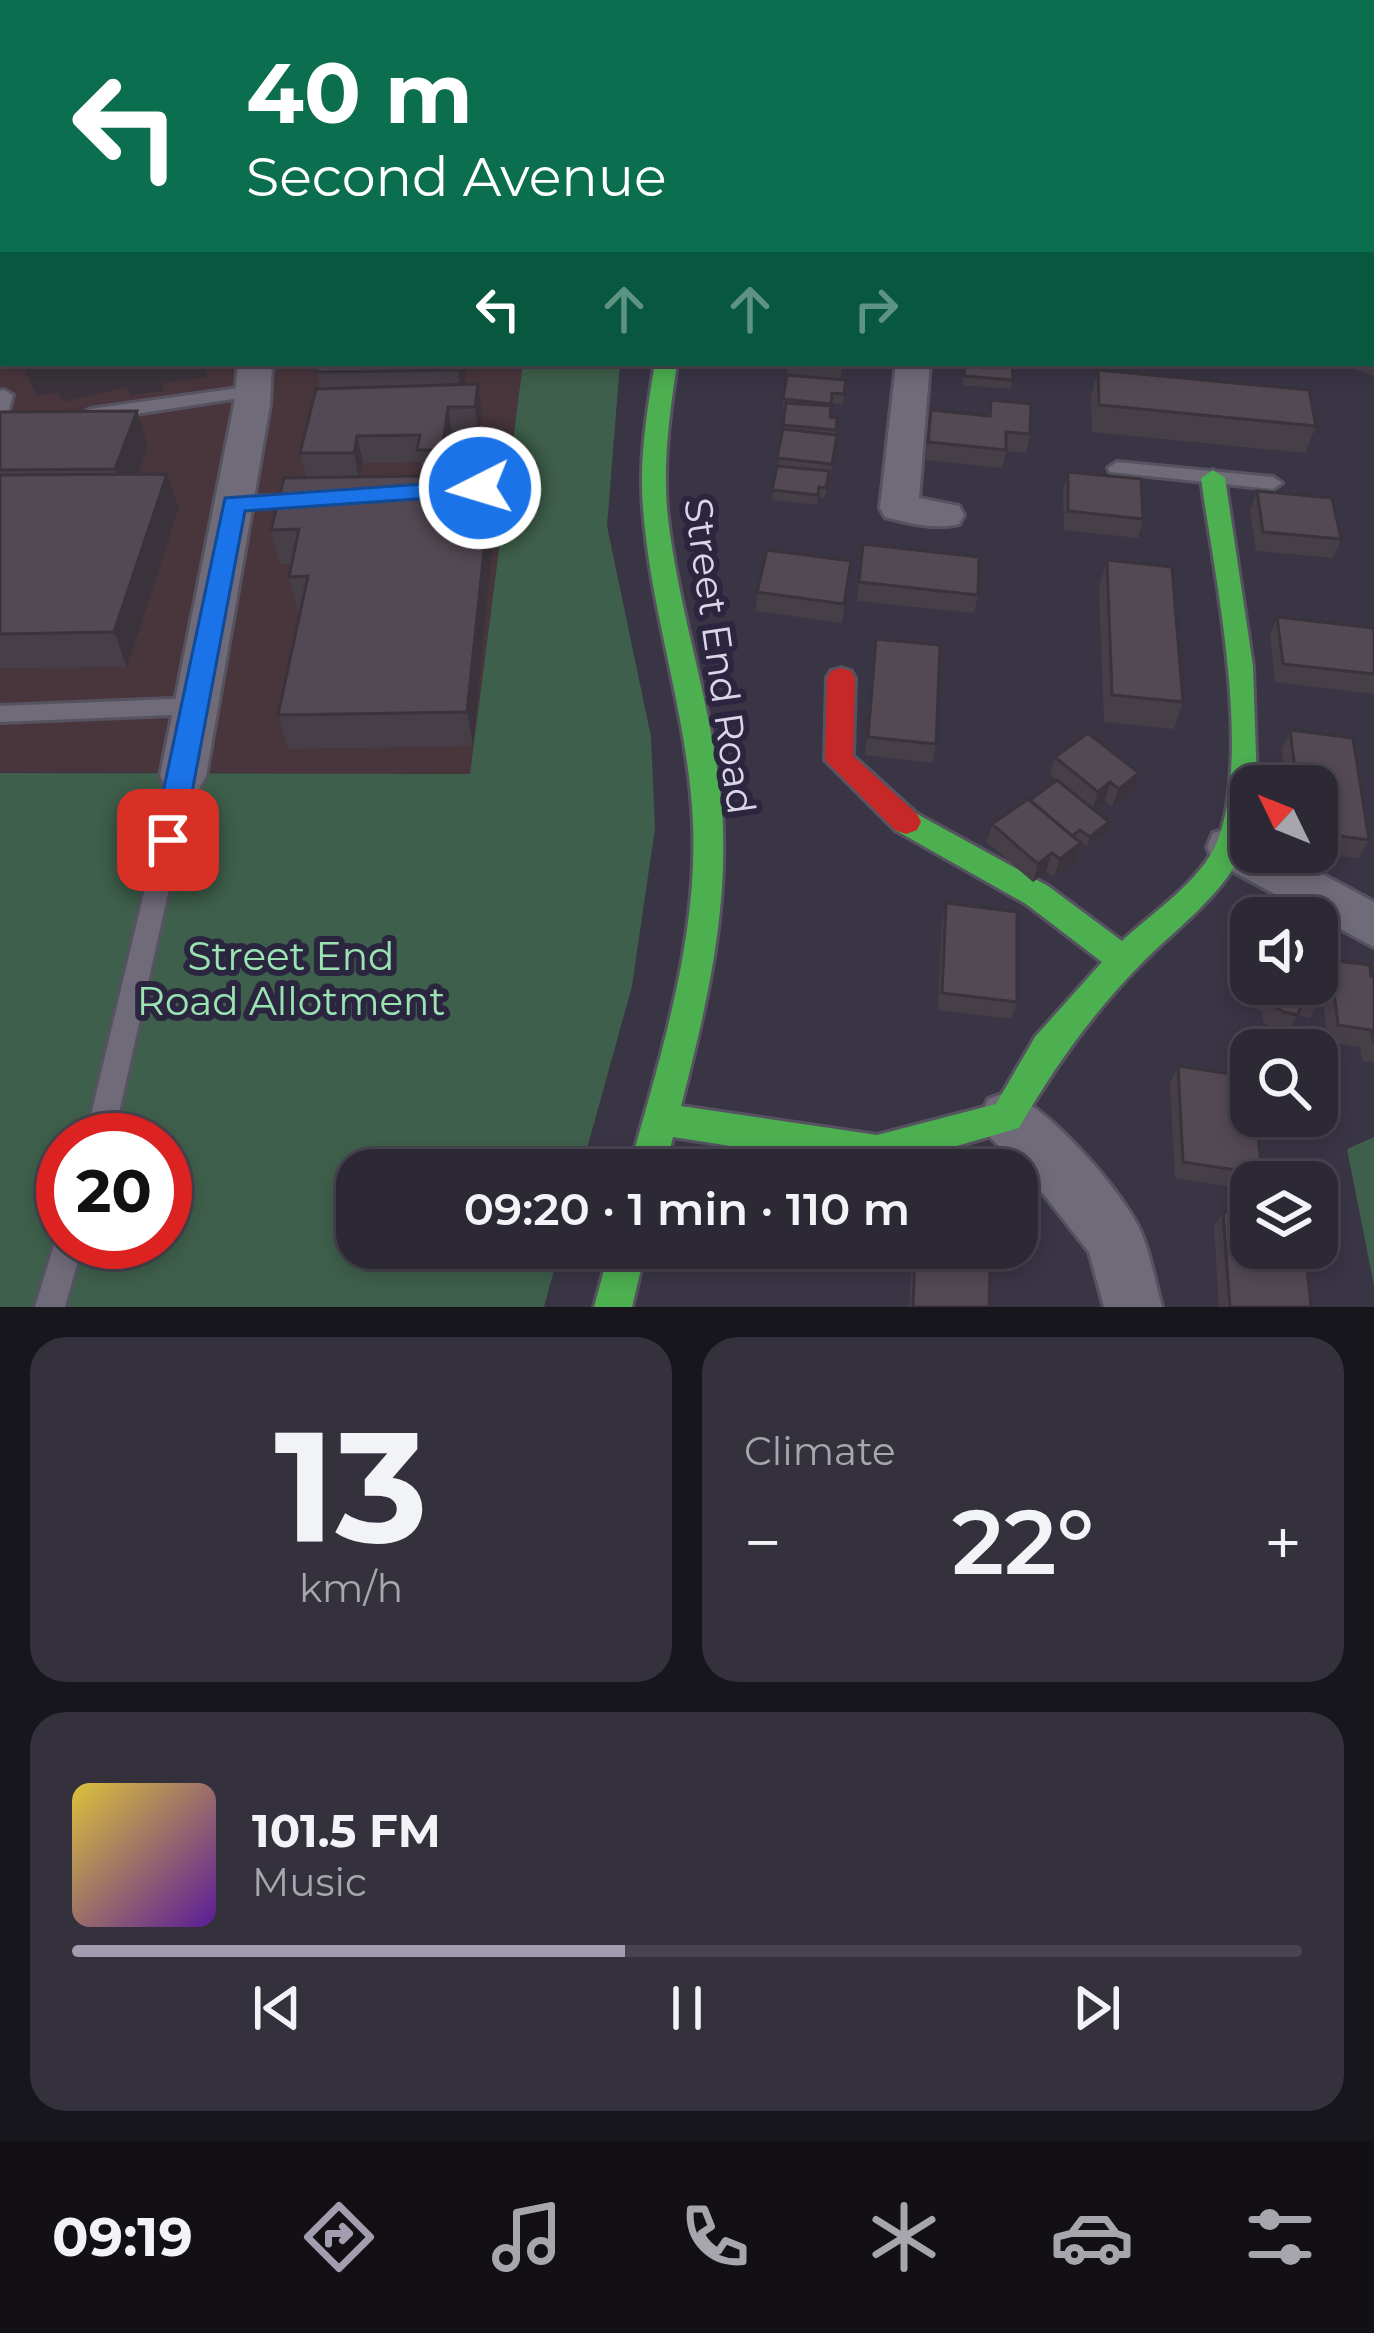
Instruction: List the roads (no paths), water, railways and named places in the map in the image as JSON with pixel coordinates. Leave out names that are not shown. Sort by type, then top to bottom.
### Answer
[{"type":"street","name":"Street End Road","points":[[652,1149],[689,1000],[708,892],[706,797],[655,508],[656,424],[666,366]]},
{"type":"street","points":[[913,366],[898,508],[945,515]]},
{"type":"street","points":[[183,776],[254,377]]},
{"type":"street","points":[[1213,478],[1243,765]]},
{"type":"street","points":[[841,677],[838,760],[897,817],[1036,895],[1124,960]]},
{"type":"street","points":[[659,1119],[877,1152],[1007,1118],[1048,1048],[1230,847]]},
{"type":"street","points":[[1277,873],[1374,926]]},
{"type":"street","points":[[1007,1118],[1049,1158],[1114,1238],[1133,1307]]},
{"type":"street","points":[[614,1307],[623,1269]]},
{"type":"lane","points":[[67,419],[254,377]]},
{"type":"lane","points":[[0,429],[22,426]]},
{"type":"lane","points":[[1117,468],[1274,483]]},
{"type":"lane","points":[[234,503],[323,501]]},
{"type":"lane","points":[[0,714],[196,706]]},
{"type":"lane","points":[[105,1113],[183,776]]},
{"type":"lane","points":[[50,1307],[61,1269]]},
{"type":"park label","name":"Street End Road Allotment","points":[[291,978]]}]
